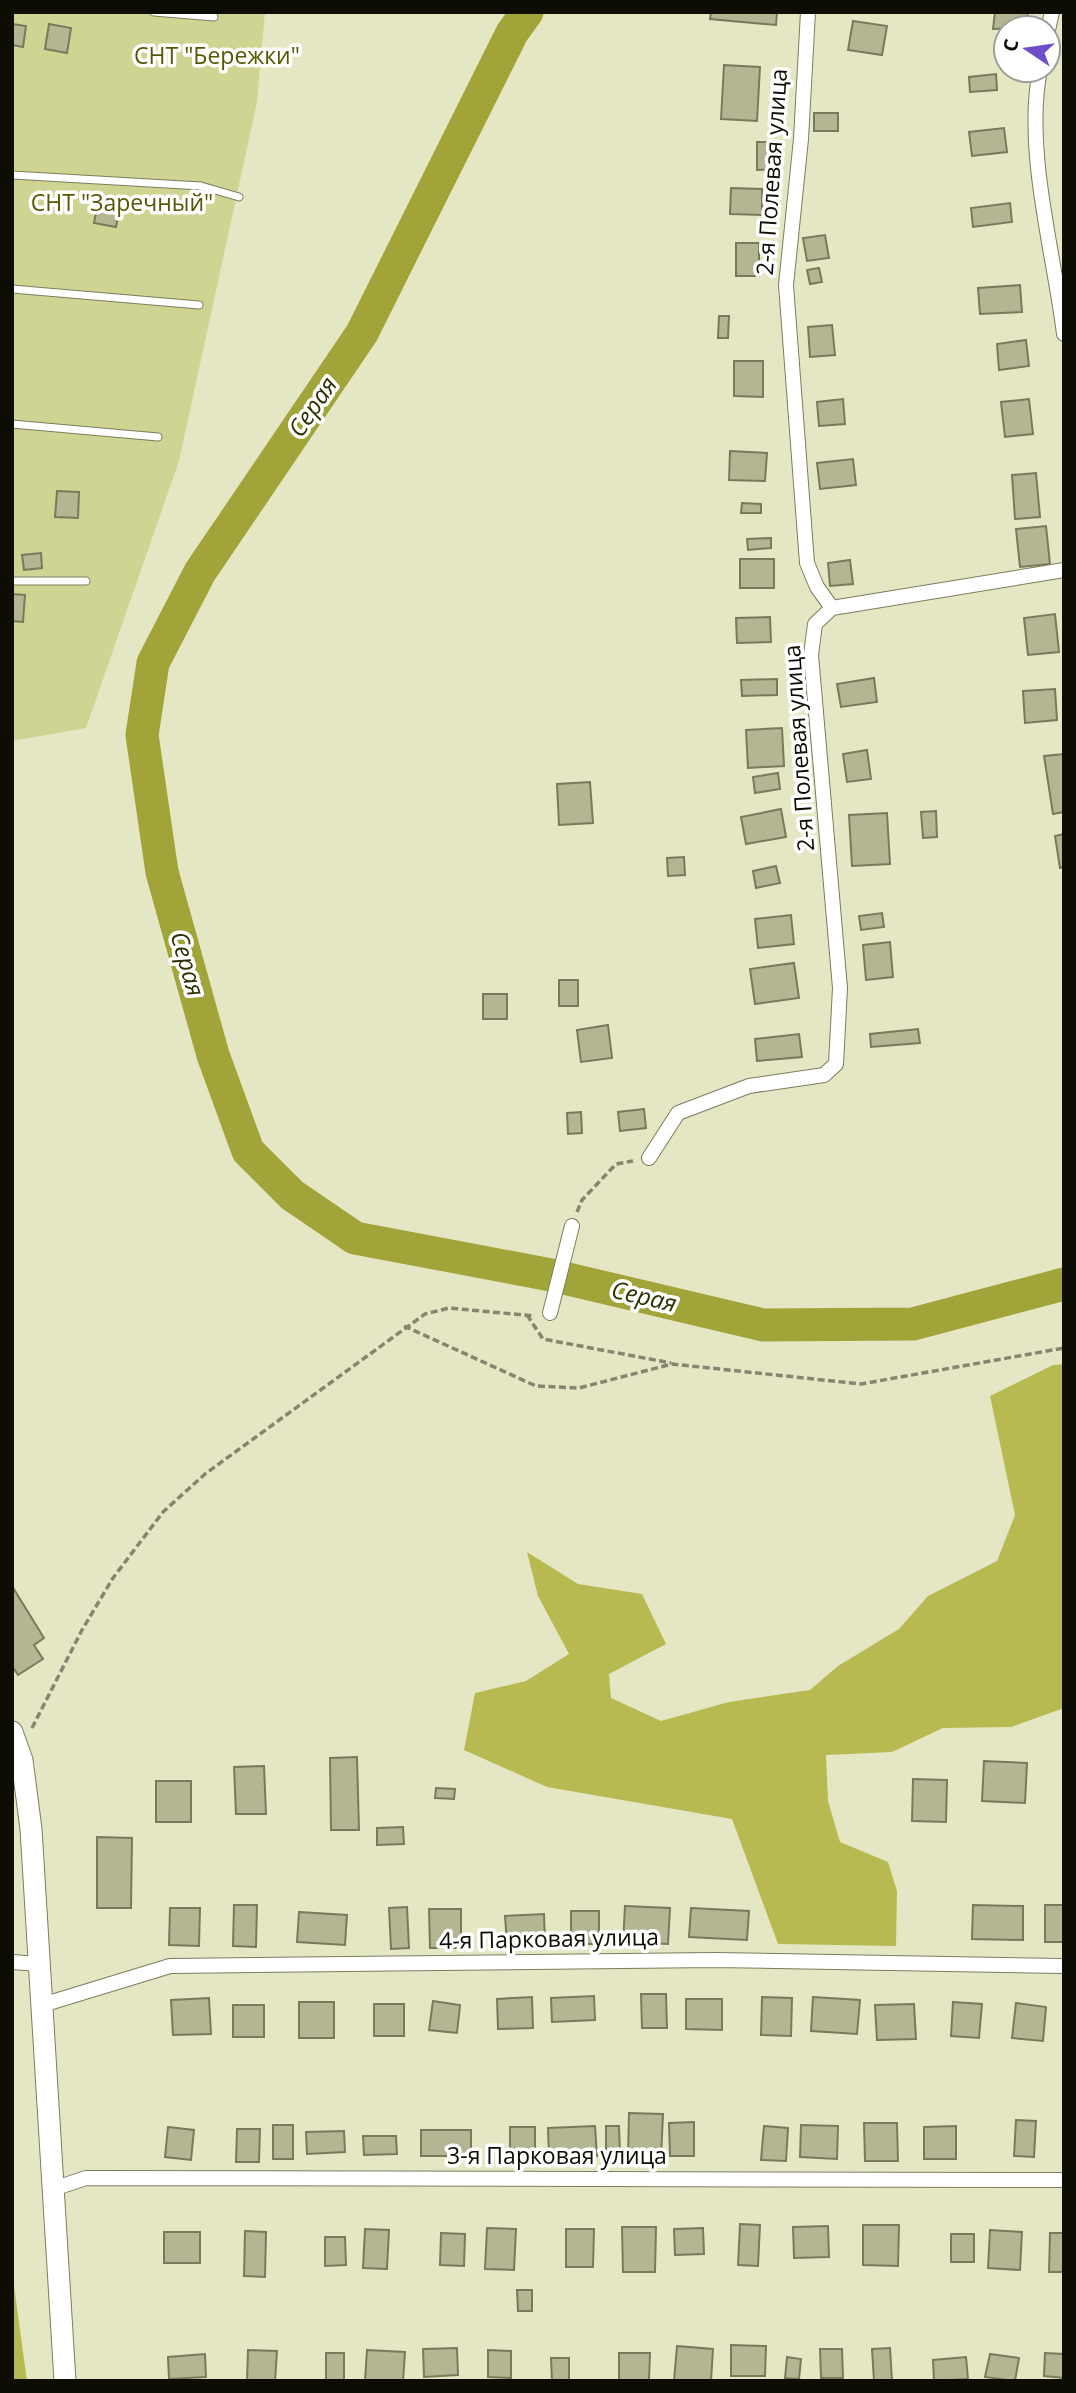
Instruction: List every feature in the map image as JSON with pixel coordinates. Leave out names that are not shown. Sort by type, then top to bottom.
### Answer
[{"type":"street","name":"2-я Полевая улица","points":[[649,1158],[678,1113],[750,1086],[824,1076],[836,1064],[840,988],[811,655],[815,624],[832,608],[817,587],[807,563],[786,285],[791,212],[801,139],[805,23],[808,12]]},
{"type":"street","points":[[1037,84],[1034,97],[1036,145],[1064,334]]},
{"type":"street","points":[[832,608],[873,599],[1064,570]]},
{"type":"street","points":[[550,1313],[572,1226]]},
{"type":"street","points":[[12,1732],[22,1760],[31,1829],[65,2381]]},
{"type":"street","name":"4-я Парковая улица","points":[[42,2005],[170,1966],[714,1960],[1064,1966]]},
{"type":"street","points":[[12,1962],[39,1964]]},
{"type":"street","name":"3-я Парковая улица","points":[[53,2189],[86,2178],[1064,2180]]},
{"type":"lane","points":[[155,12],[214,17]]},
{"type":"lane","points":[[12,175],[201,186],[239,197]]},
{"type":"lane","points":[[12,289],[199,305]]},
{"type":"lane","points":[[12,424],[158,437]]},
{"type":"lane","points":[[12,580],[86,581]]},
{"type":"path","points":[[572,1226],[582,1200],[616,1164],[649,1158]]},
{"type":"path","points":[[22,1760],[49,1693],[113,1578],[163,1512],[205,1474],[404,1326],[425,1314],[449,1308],[549,1318],[550,1313]]},
{"type":"path","points":[[527,1315],[543,1339],[672,1364],[862,1384],[1064,1348]]},
{"type":"path","points":[[404,1326],[536,1386],[579,1388],[672,1364]]},
{"type":"green space","name":"СНТ \"Заречный\"","points":[[12,12],[265,12],[257,102],[179,461],[86,728],[12,741]]},
{"type":"shaded area","points":[[1064,1364],[1064,1708],[1011,1727],[943,1728],[892,1752],[826,1755],[828,1801],[840,1842],[888,1862],[897,1891],[896,1946],[778,1944],[732,1819],[547,1787],[464,1750],[475,1693],[526,1681],[569,1654],[538,1596],[527,1552],[578,1584],[642,1594],[666,1644],[609,1674],[611,1698],[661,1721],[729,1702],[810,1690],[838,1666],[899,1629],[928,1596],[997,1561],[1015,1515],[990,1396],[1053,1365]]},
{"type":"shaded area","points":[[12,2271],[27,2381],[12,2381]]},
{"type":"building","points":[[711,12],[777,12],[776,25],[710,19]]},
{"type":"building","points":[[995,12],[1028,12],[1028,14]]},
{"type":"building","points":[[853,21],[887,26],[882,55],[848,50]]},
{"type":"building","points":[[12,24],[26,26],[23,47],[12,45]]},
{"type":"building","points":[[49,24],[71,28],[67,53],[45,49]]},
{"type":"building","points":[[724,65],[760,67],[757,121],[721,119]]},
{"type":"building","points":[[992,74],[992,84],[997,84],[997,90],[970,92],[969,77]]},
{"type":"building","points":[[814,113],[838,113],[838,131],[814,131]]},
{"type":"building","points":[[1004,128],[1007,152],[972,156],[969,132]]},
{"type":"building","points":[[757,142],[776,142],[776,169],[757,170]]},
{"type":"building","points":[[731,188],[762,189],[762,215],[730,214]]},
{"type":"building","points":[[99,197],[121,201],[116,227],[94,223]]},
{"type":"building","points":[[1010,203],[1012,222],[973,227],[971,208]]},
{"type":"building","points":[[825,235],[829,258],[807,261],[803,238]]},
{"type":"building","points":[[736,243],[759,243],[759,276],[736,276]]},
{"type":"building","points":[[819,268],[822,282],[810,284],[807,270]]},
{"type":"building","points":[[1020,285],[1022,312],[980,314],[978,288]]},
{"type":"building","points":[[719,316],[729,316],[728,338],[718,338]]},
{"type":"building","points":[[832,325],[835,355],[810,357],[808,327]]},
{"type":"building","points":[[1026,340],[1029,366],[999,370],[997,344]]},
{"type":"building","points":[[734,361],[763,361],[763,397],[734,396]]},
{"type":"building","points":[[843,399],[845,424],[819,426],[817,402]]},
{"type":"building","points":[[1029,399],[1033,434],[1005,437],[1001,402]]},
{"type":"building","points":[[730,451],[767,453],[765,481],[729,480]]},
{"type":"building","points":[[853,459],[856,485],[820,489],[817,463]]},
{"type":"building","points":[[1036,473],[1040,517],[1015,519],[1012,475]]},
{"type":"building","points":[[57,491],[79,492],[78,518],[55,517]]},
{"type":"building","points":[[742,503],[761,504],[761,513],[741,513]]},
{"type":"building","points":[[1046,526],[1050,564],[1020,567],[1016,529]]},
{"type":"building","points":[[771,538],[771,548],[748,550],[747,539]]},
{"type":"building","points":[[41,553],[42,568],[24,570],[22,555]]},
{"type":"building","points":[[740,559],[774,559],[774,588],[740,588]]},
{"type":"building","points":[[850,560],[853,584],[830,586],[828,563]]},
{"type":"building","points":[[12,594],[25,595],[23,622],[12,621]]},
{"type":"building","points":[[1055,614],[1059,652],[1028,655],[1024,618]]},
{"type":"building","points":[[770,617],[771,642],[737,643],[736,618]]},
{"type":"building","points":[[874,678],[877,702],[841,707],[837,684]]},
{"type":"building","points":[[777,679],[777,695],[742,696],[741,680]]},
{"type":"building","points":[[1055,689],[1057,720],[1025,723],[1023,691]]},
{"type":"building","points":[[782,728],[784,766],[748,768],[746,730]]},
{"type":"building","points":[[867,750],[871,779],[847,782],[843,754]]},
{"type":"building","points":[[1064,754],[1064,812],[1053,814],[1044,756]]},
{"type":"building","points":[[778,773],[780,789],[755,793],[753,777]]},
{"type":"building","points":[[590,782],[593,823],[559,825],[557,784]]},
{"type":"building","points":[[781,809],[786,837],[746,844],[741,817]]},
{"type":"building","points":[[936,811],[937,837],[923,838],[921,812]]},
{"type":"building","points":[[887,813],[890,864],[852,866],[849,815]]},
{"type":"building","points":[[1064,834],[1064,867],[1060,868],[1055,836]]},
{"type":"building","points":[[684,857],[685,875],[668,876],[667,858]]},
{"type":"building","points":[[776,866],[780,883],[756,888],[753,871]]},
{"type":"building","points":[[882,913],[884,927],[861,930],[859,916]]},
{"type":"building","points":[[791,915],[794,944],[758,948],[755,919]]},
{"type":"building","points":[[890,942],[893,977],[866,980],[863,945]]},
{"type":"building","points":[[794,963],[799,998],[755,1004],[750,969]]},
{"type":"building","points":[[559,980],[578,980],[578,1006],[559,1006]]},
{"type":"building","points":[[483,994],[507,994],[507,1019],[483,1019]]},
{"type":"building","points":[[608,1025],[612,1058],[581,1062],[577,1030]]},
{"type":"building","points":[[918,1029],[920,1043],[871,1047],[870,1034]]},
{"type":"building","points":[[799,1034],[802,1057],[757,1061],[755,1039]]},
{"type":"building","points":[[644,1109],[646,1128],[620,1131],[618,1112]]},
{"type":"building","points":[[581,1112],[582,1133],[568,1134],[567,1113]]},
{"type":"building","points":[[12,1586],[44,1638],[34,1645],[43,1659],[18,1675],[12,1666]]},
{"type":"building","points":[[357,1757],[359,1830],[331,1830],[330,1758]]},
{"type":"building","points":[[984,1761],[1027,1763],[1025,1803],[982,1801]]},
{"type":"building","points":[[264,1766],[266,1814],[236,1814],[234,1767]]},
{"type":"building","points":[[913,1779],[947,1780],[946,1822],[912,1821]]},
{"type":"building","points":[[156,1781],[191,1781],[191,1822],[156,1822]]},
{"type":"building","points":[[436,1788],[455,1789],[454,1799],[435,1798]]},
{"type":"building","points":[[403,1827],[404,1844],[377,1845],[377,1828]]},
{"type":"building","points":[[97,1837],[132,1838],[131,1908],[97,1908]]},
{"type":"building","points":[[234,1905],[257,1905],[256,1947],[233,1946]]},
{"type":"building","points":[[973,1905],[1023,1906],[1023,1940],[972,1939]]},
{"type":"building","points":[[1045,1905],[1064,1905],[1064,1942],[1045,1942]]},
{"type":"building","points":[[625,1906],[670,1908],[668,1944],[623,1942]]},
{"type":"building","points":[[407,1907],[409,1948],[391,1949],[389,1908]]},
{"type":"building","points":[[170,1908],[200,1908],[199,1946],[169,1945]]},
{"type":"building","points":[[691,1908],[749,1911],[747,1940],[689,1937]]},
{"type":"building","points":[[429,1909],[461,1909],[461,1948],[430,1948]]},
{"type":"building","points":[[571,1911],[599,1911],[599,1944],[571,1944]]},
{"type":"building","points":[[299,1912],[347,1915],[345,1945],[297,1942]]},
{"type":"building","points":[[544,1914],[545,1942],[507,1944],[505,1916]]},
{"type":"building","points":[[641,1994],[666,1994],[667,2028],[642,2028]]},
{"type":"building","points":[[594,1996],[595,2020],[552,2022],[551,1998]]},
{"type":"building","points":[[532,1997],[533,2028],[498,2029],[497,1999]]},
{"type":"building","points":[[762,1997],[792,1998],[791,2036],[761,2035]]},
{"type":"building","points":[[813,1997],[860,2000],[857,2034],[811,2031]]},
{"type":"building","points":[[209,1998],[211,2034],[173,2035],[171,2000]]},
{"type":"building","points":[[686,1999],[722,1999],[722,2030],[686,2029]]},
{"type":"building","points":[[433,2001],[460,2005],[457,2033],[429,2030]]},
{"type":"building","points":[[299,2002],[334,2002],[334,2038],[299,2038]]},
{"type":"building","points":[[953,2002],[982,2004],[979,2038],[951,2036]]},
{"type":"building","points":[[1016,2003],[1046,2007],[1043,2041],[1012,2038]]},
{"type":"building","points":[[374,2004],[404,2004],[404,2036],[374,2036]]},
{"type":"building","points":[[914,2004],[916,2039],[877,2040],[875,2005]]},
{"type":"building","points":[[233,2005],[264,2005],[264,2037],[233,2037]]},
{"type":"building","points":[[629,2113],[663,2114],[661,2158],[628,2157]]},
{"type":"building","points":[[1016,2120],[1036,2121],[1034,2157],[1014,2156]]},
{"type":"building","points":[[694,2122],[694,2156],[670,2156],[669,2123]]},
{"type":"building","points":[[864,2123],[897,2123],[898,2161],[865,2161]]},
{"type":"building","points":[[273,2125],[293,2125],[293,2159],[273,2159]]},
{"type":"building","points":[[801,2125],[838,2126],[837,2159],[800,2157]]},
{"type":"building","points":[[595,2126],[597,2156],[549,2158],[548,2128]]},
{"type":"building","points":[[606,2126],[619,2126],[620,2153],[606,2153]]},
{"type":"building","points":[[764,2126],[788,2128],[786,2161],[761,2160]]},
{"type":"building","points":[[956,2126],[956,2159],[924,2159],[924,2127]]},
{"type":"building","points":[[168,2127],[194,2130],[191,2160],[165,2157]]},
{"type":"building","points":[[510,2127],[535,2127],[535,2156],[510,2156]]},
{"type":"building","points":[[237,2129],[260,2129],[259,2162],[236,2162]]},
{"type":"building","points":[[421,2130],[471,2130],[471,2156],[421,2156]]},
{"type":"building","points":[[344,2131],[345,2152],[307,2154],[306,2132]]},
{"type":"building","points":[[363,2136],[396,2136],[397,2154],[364,2155]]},
{"type":"building","points":[[740,2224],[760,2225],[758,2266],[738,2265]]},
{"type":"building","points":[[863,2225],[899,2225],[898,2266],[863,2265]]},
{"type":"building","points":[[828,2226],[829,2257],[794,2258],[793,2227]]},
{"type":"building","points":[[622,2227],[656,2227],[655,2272],[623,2272]]},
{"type":"building","points":[[487,2228],[516,2229],[514,2270],[485,2269]]},
{"type":"building","points":[[703,2228],[704,2254],[675,2255],[674,2229]]},
{"type":"building","points":[[365,2229],[389,2230],[387,2269],[363,2268]]},
{"type":"building","points":[[566,2229],[594,2229],[593,2267],[566,2267]]},
{"type":"building","points":[[990,2230],[1022,2232],[1020,2270],[988,2268]]},
{"type":"building","points":[[245,2231],[266,2232],[265,2277],[244,2276]]},
{"type":"building","points":[[164,2232],[200,2232],[200,2263],[164,2263]]},
{"type":"building","points":[[441,2233],[465,2234],[464,2266],[440,2265]]},
{"type":"building","points":[[1050,2233],[1064,2233],[1064,2272],[1049,2272]]},
{"type":"building","points":[[951,2234],[974,2234],[974,2262],[951,2262]]},
{"type":"building","points":[[325,2237],[345,2237],[346,2265],[325,2266]]},
{"type":"building","points":[[517,2290],[532,2290],[532,2311],[518,2311]]},
{"type":"building","points":[[731,2345],[766,2346],[765,2376],[731,2376]]},
{"type":"building","points":[[677,2346],[713,2349],[711,2381],[674,2381]]},
{"type":"building","points":[[457,2348],[458,2375],[424,2377],[423,2349]]},
{"type":"building","points":[[890,2348],[892,2381],[874,2381],[872,2349]]},
{"type":"building","points":[[820,2349],[842,2349],[843,2378],[821,2378]]},
{"type":"building","points":[[248,2350],[277,2351],[275,2381],[247,2381]]},
{"type":"building","points":[[367,2350],[405,2352],[403,2381],[365,2381]]},
{"type":"building","points":[[488,2350],[511,2351],[511,2378],[488,2377]]},
{"type":"building","points":[[326,2353],[344,2353],[344,2381],[326,2381]]},
{"type":"building","points":[[619,2353],[650,2353],[649,2380],[619,2380]]},
{"type":"building","points":[[1045,2353],[1064,2354],[1064,2378],[1044,2376]]},
{"type":"building","points":[[205,2354],[206,2377],[169,2379],[168,2357]]},
{"type":"building","points":[[990,2354],[1019,2358],[1015,2381],[985,2377]]},
{"type":"building","points":[[787,2357],[801,2359],[799,2379],[785,2378]]},
{"type":"building","points":[[966,2357],[968,2379],[934,2381],[933,2360]]},
{"type":"building","points":[[551,2358],[569,2358],[569,2381],[552,2381]]},
{"type":"waterway","name":"Серая","points":[[527,12],[512,33],[362,333],[200,572],[153,663],[142,735],[162,872],[213,1055],[248,1151],[292,1195],[355,1238],[551,1275],[763,1325],[913,1324],[1064,1284]]},
{"type":"park label","name":"СНТ \"Бережки\"","points":[[217,56]]}]
